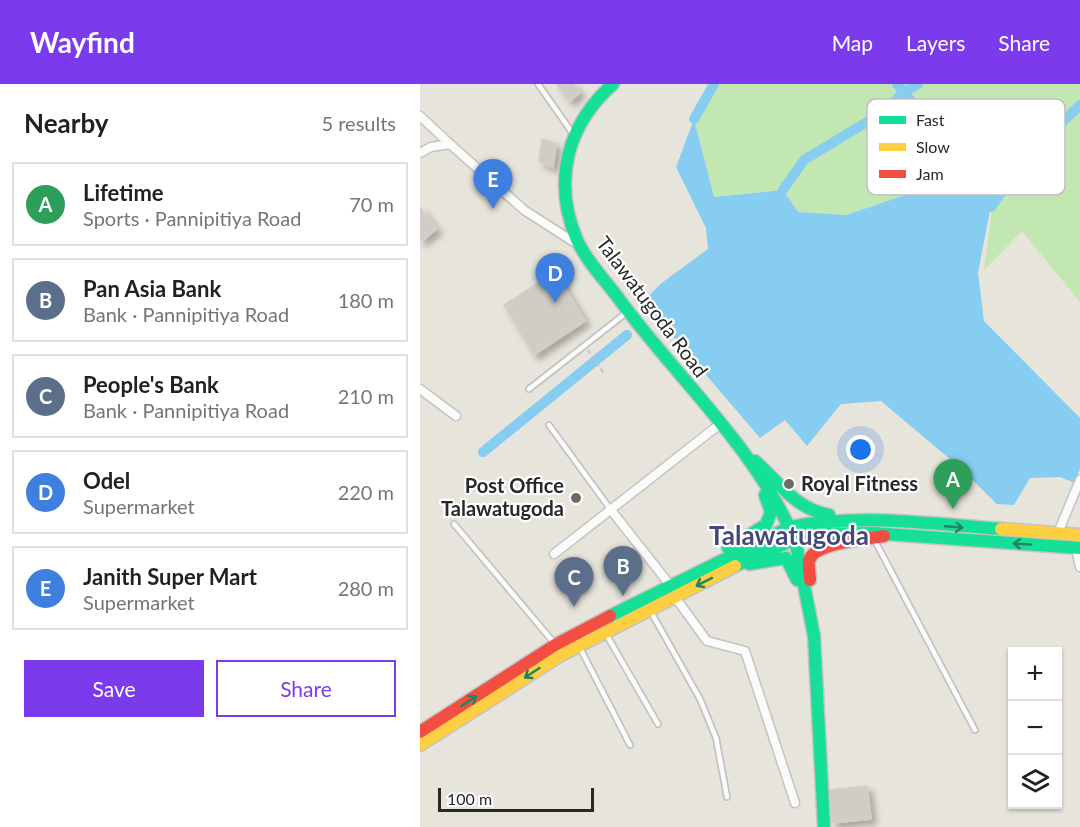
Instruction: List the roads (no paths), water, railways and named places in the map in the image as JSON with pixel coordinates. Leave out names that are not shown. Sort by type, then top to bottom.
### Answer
[{"type":"main road","name":"Talawatugoda Road","points":[[613,84],[599,95],[573,132],[566,156],[564,181],[570,214],[580,246],[628,311],[740,448],[766,484],[792,533],[810,612]]},
{"type":"main road","points":[[740,448],[770,473],[804,510],[862,520],[1080,535]]},
{"type":"main road","points":[[420,745],[558,650],[579,645],[650,609],[706,567],[723,551],[760,529],[770,519],[769,502],[740,448]]},
{"type":"main road","points":[[420,732],[558,650],[672,591],[732,567],[809,523],[862,520]]},
{"type":"main road","points":[[706,567],[792,533],[891,535],[1078,548]]},
{"type":"main road","points":[[824,827],[816,662],[808,568],[813,553],[826,546],[873,536]]},
{"type":"main road","points":[[732,567],[786,558],[810,612]]},
{"type":"street","points":[[420,116],[524,210],[580,246]]},
{"type":"street","points":[[420,153],[431,147],[450,144]]},
{"type":"street","points":[[420,389],[456,416]]},
{"type":"street","points":[[554,554],[720,424]]},
{"type":"street","points":[[1056,535],[1080,480]]},
{"type":"street","points":[[611,510],[707,641],[745,651],[795,803]]},
{"type":"street","points":[[1078,548],[1080,567]]},
{"type":"lane","points":[[538,84],[573,132]]},
{"type":"lane","points":[[529,389],[628,311]]},
{"type":"lane","points":[[549,425],[611,510]]},
{"type":"lane","points":[[454,524],[558,650]]},
{"type":"lane","points":[[873,536],[975,730]]},
{"type":"lane","points":[[650,609],[700,699],[716,738],[727,796]]},
{"type":"lane","points":[[605,631],[658,724]]},
{"type":"lane","points":[[579,645],[630,745]]},
{"type":"water","points":[[694,119],[714,197],[783,190],[798,212],[846,215],[905,195],[993,195],[978,273],[984,321],[1080,418],[1080,468],[1075,483],[1060,477],[1030,478],[1014,505],[997,504],[957,465],[881,401],[841,404],[807,446],[785,420],[760,438],[643,301],[663,282],[708,249],[706,228],[676,167]]},
{"type":"waterway","points":[[694,119],[714,84]]},
{"type":"waterway","points":[[897,84],[910,99]]},
{"type":"waterway","points":[[897,99],[918,84]]},
{"type":"waterway","points":[[1065,119],[1080,105]]},
{"type":"waterway","points":[[783,190],[804,160],[867,122]]},
{"type":"waterway","points":[[991,207],[1000,195]]},
{"type":"waterway","points":[[483,452],[627,335]]},
{"type":"place","name":"Janith Super Mart","points":[[493,209]]},
{"type":"place","name":"Odel","points":[[555,303]]},
{"type":"place","name":"Royal Fitness","points":[[789,484]]},
{"type":"place","name":"Post Office Talawatugoda","points":[[576,498]]},
{"type":"place","name":"Lifetime","points":[[953,509]]},
{"type":"place","name":"Pan Asia Bank","points":[[623,596]]},
{"type":"place","name":"People's Bank","points":[[574,607]]},
{"type":"district","name":"Talawatugoda","points":[[789,536]]}]
